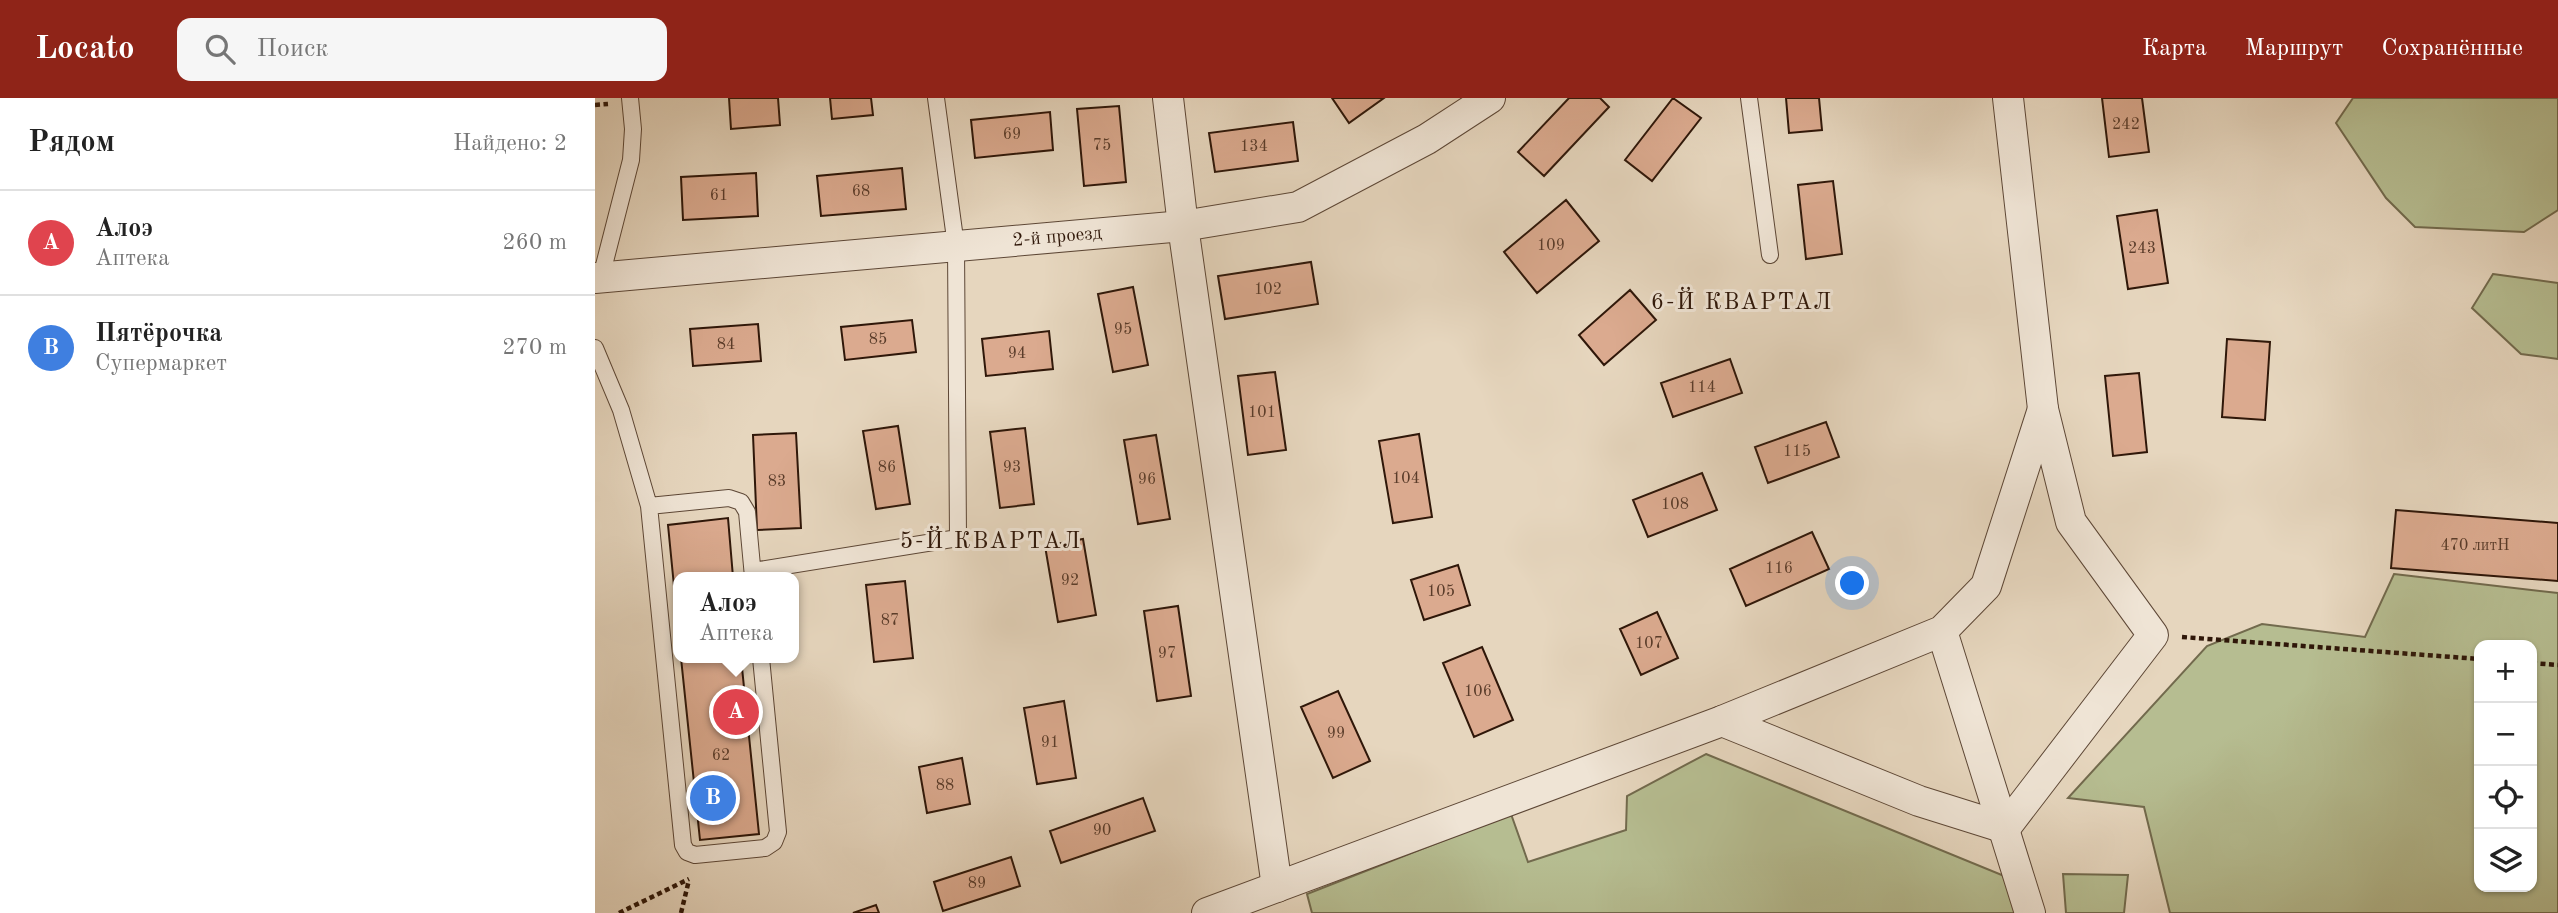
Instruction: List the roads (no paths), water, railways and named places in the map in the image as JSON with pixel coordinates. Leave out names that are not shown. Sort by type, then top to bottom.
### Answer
[{"type":"street","points":[[1168,98],[1183,226],[1277,887]]},
{"type":"street","name":"2-й проезд","points":[[598,277],[1183,226],[1299,207],[1427,139],[1490,98]]},
{"type":"street","points":[[2005,828],[2153,635],[2071,522],[2043,409],[2008,98]]},
{"type":"street","points":[[1207,913],[1722,721],[1942,631],[1986,586],[2043,409]]},
{"type":"street","points":[[1942,631],[2030,913]]},
{"type":"street","points":[[1722,721],[1919,801],[2005,828]]},
{"type":"lane","points":[[598,277],[631,160],[633,129],[630,98]]},
{"type":"lane","points":[[764,572],[958,538],[956,246],[936,98]]},
{"type":"lane","points":[[1749,98],[1770,255]]},
{"type":"lane","points":[[595,348],[621,410],[649,506],[683,845],[687,852],[695,855],[765,848],[774,842],[778,832],[761,663]]},
{"type":"lane","points":[[649,506],[729,498],[741,502],[747,512],[753,572]]},
{"type":"place","name":"Алоэ","points":[[736,712]]},
{"type":"place","name":"Пятёрочка","points":[[713,798]]},
{"type":"district","name":"6-Й КВАРТАЛ","points":[[1742,302]]},
{"type":"district","name":"5-Й КВАРТАЛ","points":[[991,541]]}]
